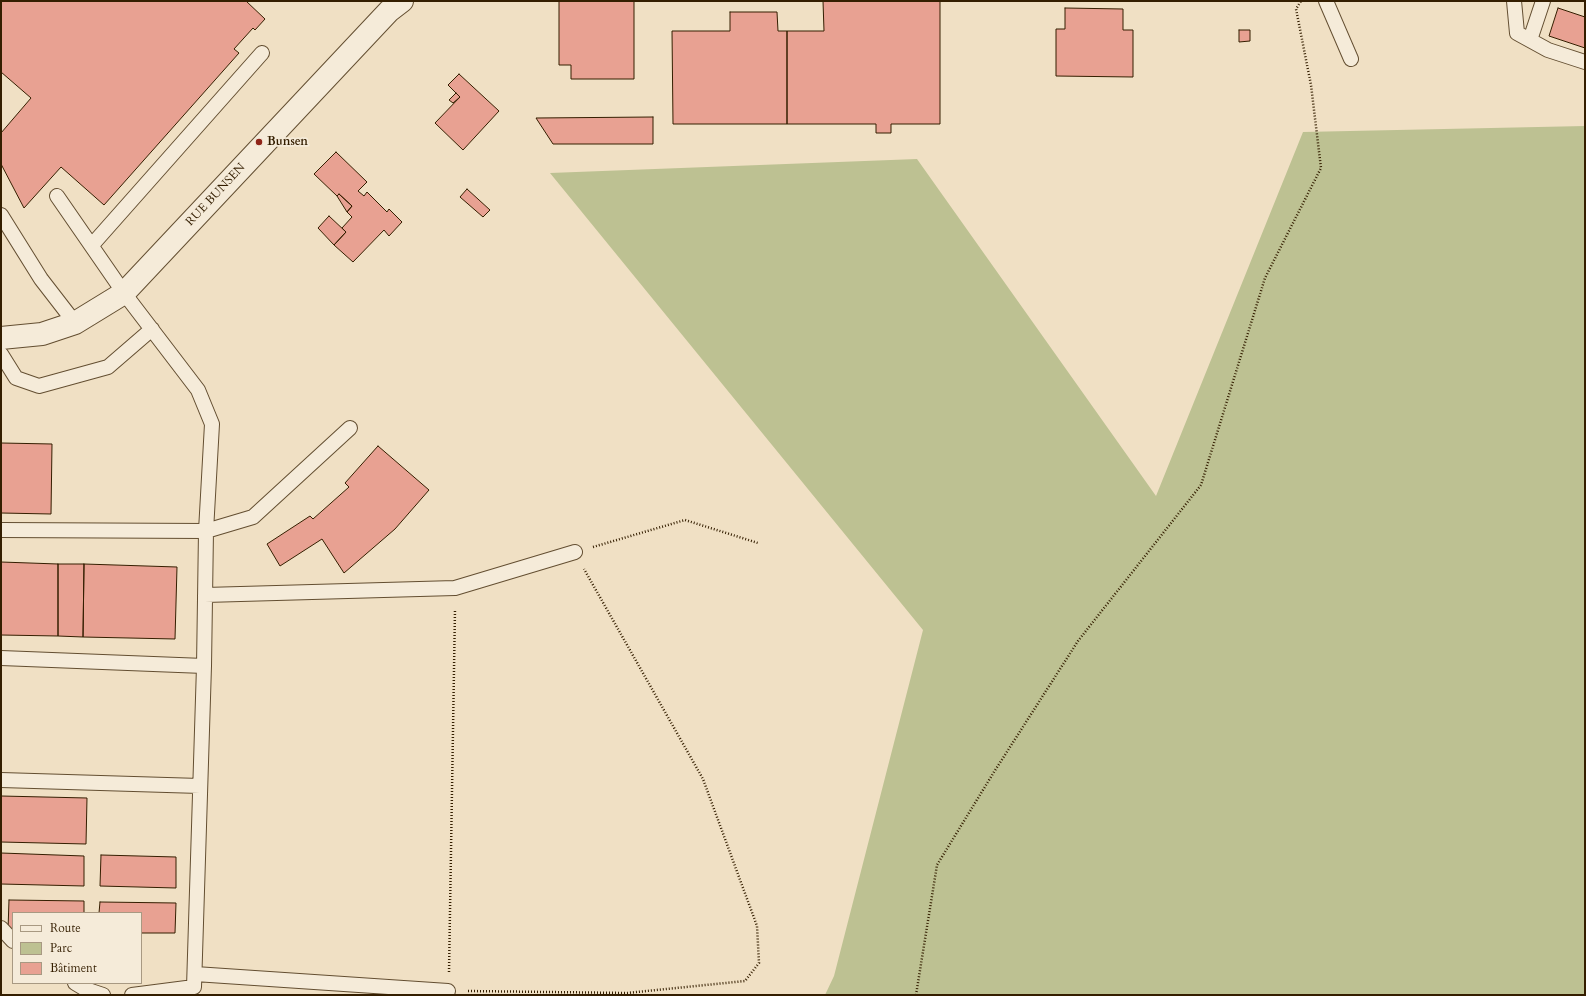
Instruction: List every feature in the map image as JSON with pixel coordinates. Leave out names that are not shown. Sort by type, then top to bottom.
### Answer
[{"type":"street","name":"RUE BUNSEN","points":[[1,338],[42,334],[76,323],[124,293],[390,4]]},
{"type":"lane","points":[[1326,1],[1351,59]]},
{"type":"lane","points":[[1514,1],[1517,33],[1548,50],[1585,62]]},
{"type":"lane","points":[[1530,40],[1543,1]]},
{"type":"lane","points":[[92,245],[262,53]]},
{"type":"lane","points":[[57,196],[124,293],[198,390],[212,424],[206,531],[204,666],[194,985]]},
{"type":"lane","points":[[1,215],[41,279],[76,323]]},
{"type":"lane","points":[[1,354],[16,378],[39,386],[108,367],[152,329]]},
{"type":"lane","points":[[1,530],[206,531],[253,517],[350,428]]},
{"type":"lane","points":[[205,595],[455,588],[575,552]]},
{"type":"lane","points":[[1,658],[204,666]]},
{"type":"lane","points":[[1,780],[200,786]]},
{"type":"lane","points":[[1,928],[12,940]]},
{"type":"lane","points":[[76,984],[84,989],[103,995]]},
{"type":"lane","points":[[132,995],[194,985],[448,991]]},
{"type":"path","points":[[916,995],[937,865],[994,772],[1078,641],[1200,485],[1264,278],[1321,168],[1311,85],[1296,9],[1301,1]]},
{"type":"path","points":[[455,588],[448,991],[628,993],[745,981],[759,963],[757,926],[703,779],[575,552],[685,520],[758,543]]},
{"type":"green space","points":[[1585,126],[1585,995],[825,995],[834,976],[923,630],[550,173],[917,159],[1156,496],[1303,132]]},
{"type":"building","points":[[1,1],[246,1],[265,19],[255,30],[253,28],[234,49],[239,53],[104,205],[61,167],[24,208],[1,164],[1,133],[31,98],[1,72]]},
{"type":"building","points":[[559,1],[634,1],[634,79],[571,79],[571,65],[559,65]]},
{"type":"building","points":[[823,1],[940,1],[940,124],[891,124],[891,133],[876,133],[876,124],[787,124],[787,31],[824,31]]},
{"type":"building","points":[[1065,8],[1123,9],[1123,30],[1133,30],[1133,77],[1056,76],[1056,29],[1065,29]]},
{"type":"building","points":[[1558,8],[1585,17],[1585,48],[1549,36]]},
{"type":"building","points":[[730,12],[777,12],[778,31],[787,31],[787,124],[673,124],[672,31],[730,31]]},
{"type":"building","points":[[1239,30],[1250,30],[1250,41],[1239,42]]},
{"type":"building","points":[[459,74],[499,111],[463,150],[435,123],[460,97],[448,85]]},
{"type":"building","points":[[456,93],[460,97],[453,103],[449,100]]},
{"type":"building","points":[[653,117],[653,144],[553,144],[536,118]]},
{"type":"building","points":[[336,152],[367,182],[358,191],[364,196],[367,192],[387,212],[389,209],[402,222],[389,236],[384,230],[353,262],[334,245],[346,232],[342,228],[352,217],[347,212],[352,206],[339,194],[337,196],[314,174]]},
{"type":"building","points":[[467,189],[490,210],[483,217],[460,197]]},
{"type":"building","points":[[339,194],[352,206],[347,212],[337,196]]},
{"type":"building","points":[[329,216],[346,232],[334,245],[318,228]]},
{"type":"building","points":[[1,443],[52,444],[51,514],[1,513]]},
{"type":"building","points":[[378,446],[429,490],[395,529],[344,573],[322,539],[280,566],[267,544],[310,516],[313,519],[349,487],[345,483]]},
{"type":"building","points":[[1,562],[58,564],[58,636],[1,635]]},
{"type":"building","points":[[58,564],[84,564],[83,637],[58,636]]},
{"type":"building","points":[[84,564],[177,567],[175,639],[83,637]]},
{"type":"building","points":[[1,796],[87,798],[86,844],[1,842]]},
{"type":"building","points":[[1,853],[84,856],[84,886],[1,884]]},
{"type":"building","points":[[101,855],[176,857],[176,888],[100,886]]},
{"type":"building","points":[[9,900],[84,901],[84,912],[12,912],[12,930],[8,930]]},
{"type":"building","points":[[100,902],[176,903],[175,933],[142,933],[142,912],[99,912]]},
{"type":"place","name":"Bunsen","points":[[259,142]]}]
